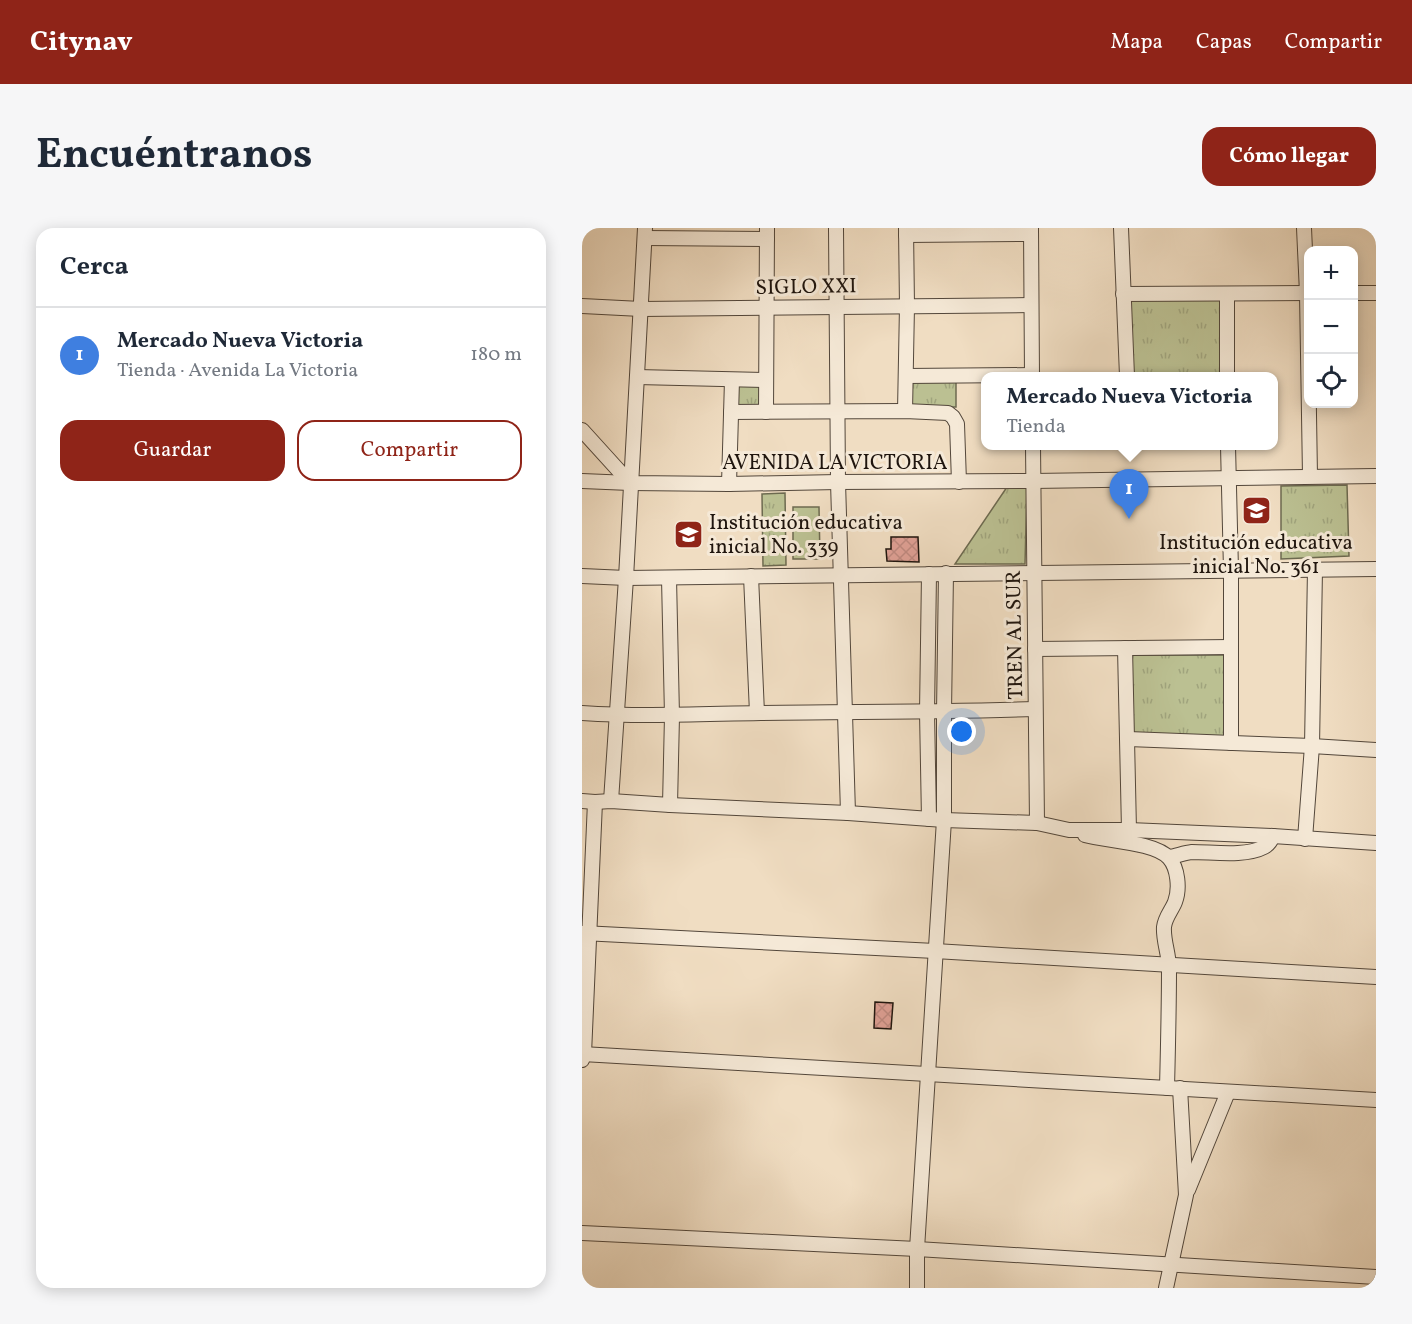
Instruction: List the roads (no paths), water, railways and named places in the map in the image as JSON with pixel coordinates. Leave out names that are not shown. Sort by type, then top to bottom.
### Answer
[{"type":"street","points":[[836,228],[838,482],[848,813]]},
{"type":"street","points":[[1121,228],[1127,372]]},
{"type":"street","points":[[1304,228],[1305,246]]},
{"type":"street","points":[[905,411],[906,232],[1031,231],[1032,372]]},
{"type":"street","points":[[611,801],[645,233],[767,234],[766,412]]},
{"type":"street","points":[[1123,294],[1304,293]]},
{"type":"street","points":[[1358,293],[1376,293]]},
{"type":"street","points":[[1227,294],[1227,372]]},
{"type":"street","points":[[1308,300],[1310,476]]},
{"type":"street","name":"SIGLO XXI","points":[[582,306],[641,309],[1031,305]]},
{"type":"street","points":[[906,376],[981,376]]},
{"type":"street","points":[[637,377],[766,380]]},
{"type":"street","points":[[729,484],[732,380]]},
{"type":"street","points":[[731,412],[905,411],[948,413],[957,423],[959,482]]},
{"type":"street","points":[[582,430],[630,483]]},
{"type":"street","name":"TREN AL SUR","points":[[1033,450],[1037,823]]},
{"type":"street","points":[[1228,450],[1231,743]]},
{"type":"street","name":"AVENIDA LA VICTORIA","points":[[582,481],[729,484],[1376,476]]},
{"type":"street","points":[[1305,839],[1312,746],[1315,569]]},
{"type":"street","points":[[582,576],[669,578],[1376,569]]},
{"type":"street","points":[[917,1288],[917,1249],[944,820],[946,573]]},
{"type":"street","points":[[929,574],[927,712],[929,819]]},
{"type":"street","points":[[751,576],[757,713]]},
{"type":"street","points":[[669,578],[672,716],[670,805]]},
{"type":"street","points":[[1035,650],[1231,647]]},
{"type":"street","points":[[1125,648],[1129,830]]},
{"type":"street","points":[[582,713],[617,716],[672,716],[1035,709]]},
{"type":"street","points":[[1128,739],[1376,750]]},
{"type":"street","points":[[1186,1195],[1174,1088],[1169,964],[1164,927],[1166,917],[1177,896],[1178,884],[1176,871],[1169,857],[1147,846],[1094,837],[1037,823],[588,801],[583,1056],[929,1074],[1174,1088],[1228,1092],[1376,1100]]},
{"type":"street","points":[[1069,830],[1273,836],[1376,843]]},
{"type":"street","points":[[1169,857],[1189,852],[1251,851],[1264,847],[1273,836]]},
{"type":"street","points":[[586,933],[1376,977]]},
{"type":"street","points":[[1166,1288],[1186,1195],[1228,1092]]},
{"type":"street","points":[[582,1233],[917,1249],[1376,1277]]},
{"type":"place","name":"Institución educativa inicial No. 361","points":[[1256,511]]},
{"type":"place","name":"Mercado Nueva Victoria","points":[[1129,519]]},
{"type":"place","name":"Institución educativa inicial No. 339","points":[[688,534]]}]
